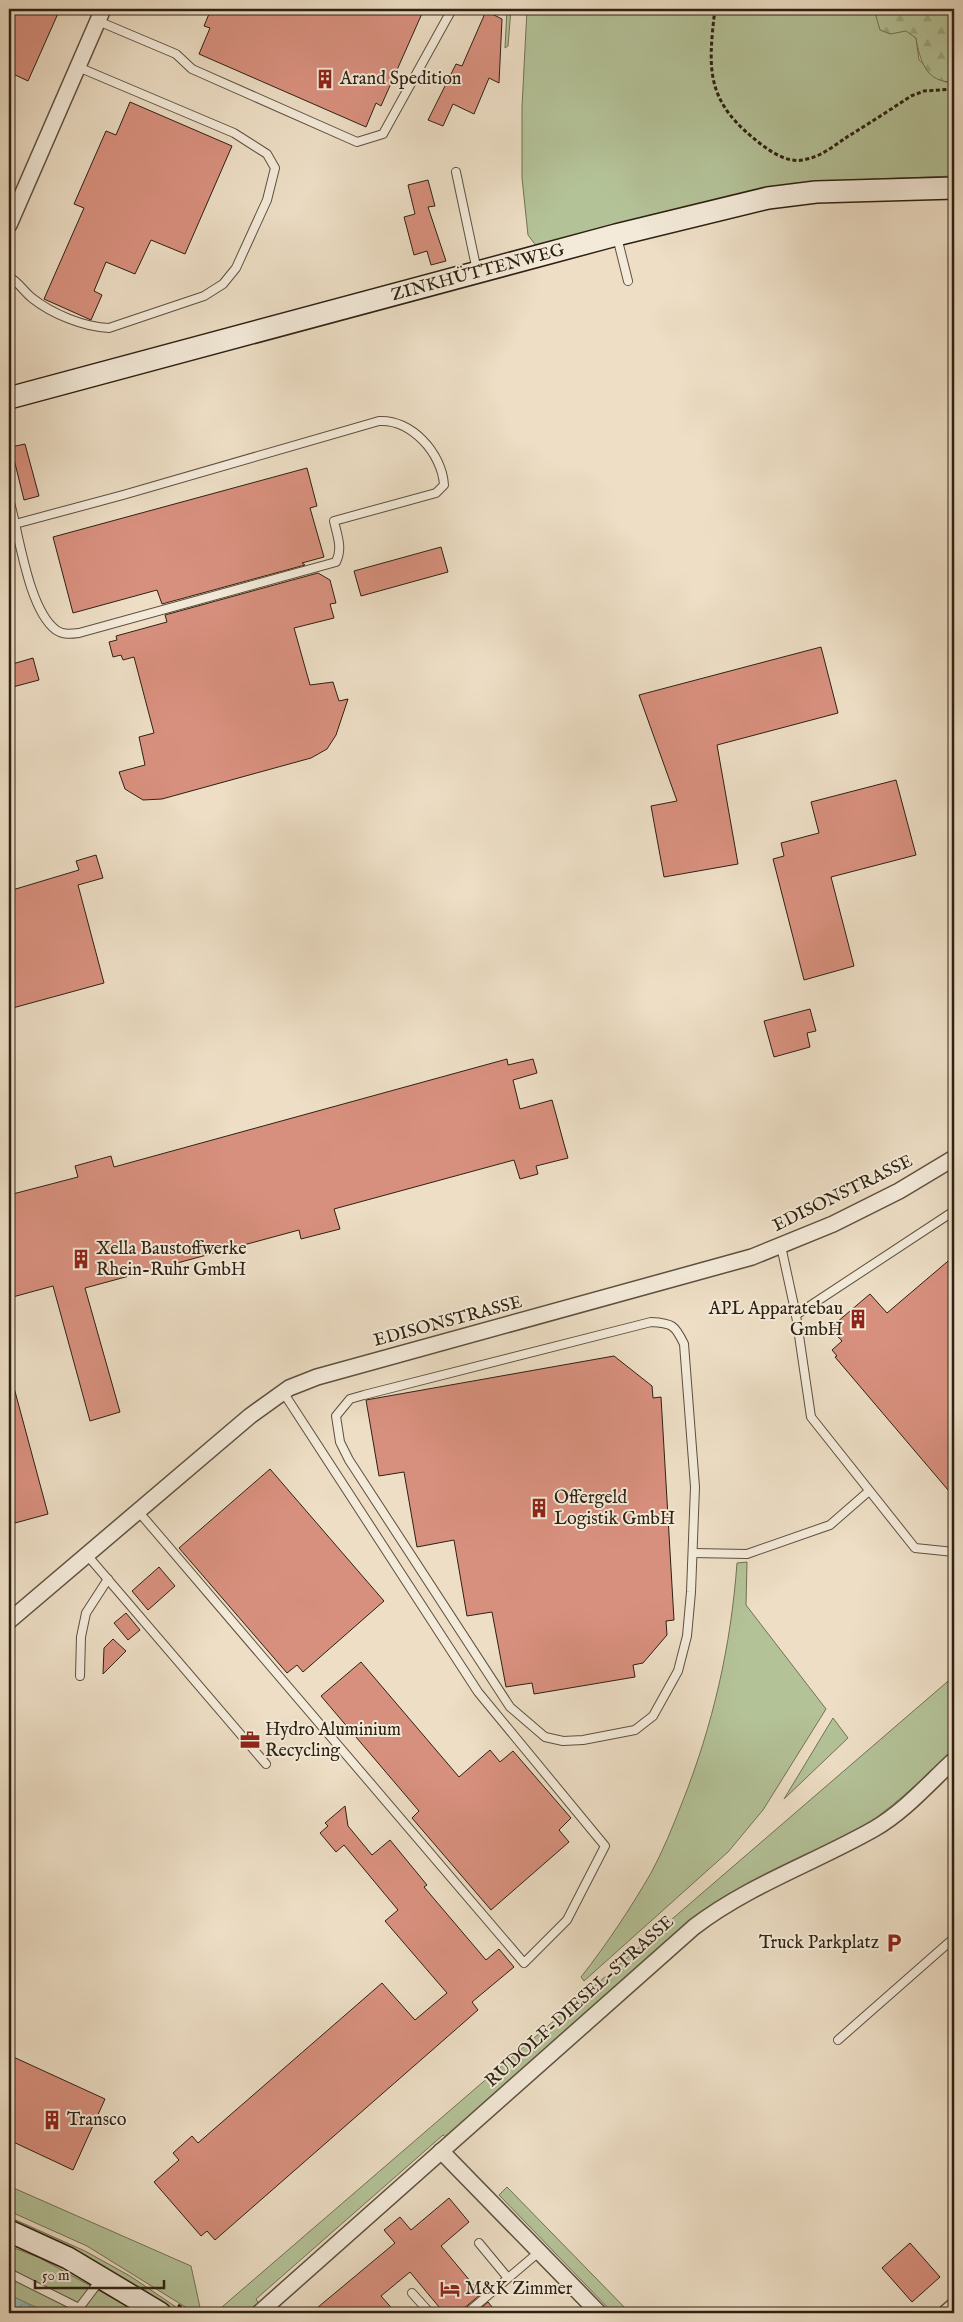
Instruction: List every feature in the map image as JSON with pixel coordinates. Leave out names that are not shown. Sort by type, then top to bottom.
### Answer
[{"type":"street","points":[[9,224],[101,15]]},
{"type":"street","name":"ZINKHÜTTENWEG","points":[[9,398],[616,235],[768,198],[824,191],[954,188]]},
{"type":"street","name":"EDISONSTRASSE","points":[[11,1615],[87,1555],[250,1416],[283,1392],[317,1377],[690,1274],[781,1246],[841,1220],[899,1190],[954,1158]]},
{"type":"street","name":"RUDOLF-DIESEL-STRASSE","points":[[259,2313],[694,1927],[721,1906],[875,1828],[898,1811],[954,1760]]},
{"type":"street","points":[[441,2151],[599,2313]]},
{"type":"street","points":[[9,2231],[68,2258],[160,2313]]},
{"type":"street","points":[[946,2313],[954,2306]]},
{"type":"lane","points":[[101,15],[176,54],[192,69],[357,142],[383,134],[451,11]]},
{"type":"lane","points":[[9,277],[16,280],[29,296],[40,305],[96,327],[109,328],[204,296],[223,284],[236,268],[267,200],[275,168],[267,154],[234,133],[78,67]]},
{"type":"lane","points":[[456,172],[477,273]]},
{"type":"lane","points":[[616,235],[628,281]]},
{"type":"lane","points":[[9,499],[33,595],[42,612],[57,630],[67,634],[79,633],[336,562],[339,555],[339,542],[334,521],[436,493],[444,485],[443,475],[439,462],[428,446],[401,424],[390,420],[379,421],[16,524]]},
{"type":"lane","points":[[796,1315],[954,1211]]},
{"type":"lane","points":[[781,1246],[796,1315],[811,1417],[915,1548],[954,1552]]},
{"type":"lane","points":[[651,1322],[666,1322],[676,1328],[684,1344],[695,1487],[693,1553],[687,1636],[678,1672],[653,1716],[635,1730],[583,1740],[563,1740],[545,1737],[510,1706],[504,1698],[349,1460],[340,1442],[336,1416],[350,1399],[364,1395],[651,1322]]},
{"type":"lane","points":[[138,1511],[524,1963],[567,1920],[605,1846],[478,1692],[283,1392]]},
{"type":"lane","points":[[693,1553],[747,1554],[830,1525],[869,1490]]},
{"type":"lane","points":[[87,1555],[266,1764]]},
{"type":"lane","points":[[80,1676],[81,1637],[86,1613],[108,1578]]},
{"type":"lane","points":[[838,2040],[954,1938]]},
{"type":"lane","points":[[479,2243],[508,2278]]},
{"type":"lane","points":[[467,2313],[539,2252]]},
{"type":"lane","points":[[9,2273],[78,2311],[102,2277]]},
{"type":"lane","points":[[412,2293],[430,2313]]},
{"type":"path","points":[[715,9],[710,57],[712,79],[718,97],[728,112],[747,133],[785,159],[796,161],[808,159],[825,152],[911,96],[924,91],[954,89]]},
{"type":"green space","points":[[507,9],[511,9],[508,46],[505,48]]},
{"type":"green space","points":[[527,9],[880,9],[876,16],[890,33],[906,30],[916,38],[919,60],[945,82],[954,82],[954,176],[872,179],[774,187],[537,247],[528,235],[522,178],[522,107]]},
{"type":"green space","points":[[880,9],[954,9],[954,82],[937,79],[931,75],[922,62],[916,38],[906,31],[890,34],[880,30],[876,16]]},
{"type":"green space","points":[[747,1562],[746,1605],[826,1709],[763,1810],[728,1852],[584,1981],[581,1977],[618,1926],[651,1873],[682,1803],[703,1744],[719,1685],[730,1625],[737,1563]]},
{"type":"green space","points":[[954,1676],[954,1750],[904,1796],[878,1817],[849,1835],[742,1887],[683,1926],[473,2113],[448,2139],[443,2135],[256,2299],[259,2304],[247,2313],[215,2313]]},
{"type":"green space","points":[[833,1718],[848,1738],[784,1799]]},
{"type":"green space","points":[[9,2186],[191,2266],[201,2312],[195,2313],[87,2246],[9,2211]]},
{"type":"green space","points":[[507,2187],[630,2313],[613,2313],[499,2195]]},
{"type":"green space","points":[[9,2217],[85,2251],[130,2276],[185,2313],[174,2313],[126,2282],[9,2222]]},
{"type":"green space","points":[[9,2246],[40,2258],[138,2313],[9,2313]]},
{"type":"water","points":[[10,2295],[48,2313],[9,2313]]},
{"type":"building","points":[[9,9],[60,9],[28,81],[9,72]]},
{"type":"building","name":"Arand Spedition","points":[[211,9],[424,9],[381,106],[376,103],[366,127],[199,54],[210,28],[204,26]]},
{"type":"building","points":[[486,11],[502,19],[499,83],[489,78],[474,114],[453,104],[443,126],[428,120],[456,64],[462,66]]},
{"type":"building","points":[[130,102],[232,146],[185,254],[151,240],[135,274],[106,262],[94,291],[102,295],[91,320],[44,299],[84,208],[74,204],[106,131],[116,135]]},
{"type":"building","points":[[428,180],[435,206],[428,207],[446,261],[431,265],[427,251],[414,255],[404,217],[415,214],[408,185]]},
{"type":"building","points":[[25,444],[39,496],[24,500],[11,447]]},
{"type":"building","points":[[307,468],[317,506],[310,508],[324,557],[302,563],[305,565],[162,604],[157,590],[73,613],[53,537]]},
{"type":"building","points":[[441,547],[448,572],[361,596],[354,571]]},
{"type":"building","points":[[318,573],[330,580],[336,603],[330,604],[334,618],[294,628],[310,685],[333,682],[339,701],[348,699],[336,735],[327,749],[311,758],[162,799],[143,800],[125,789],[119,772],[145,765],[139,737],[154,733],[134,657],[123,660],[121,655],[113,657],[109,642],[117,640],[116,636],[167,622],[165,615]]},
{"type":"building","points":[[821,647],[838,713],[717,745],[738,864],[664,877],[651,806],[677,801],[639,695]]},
{"type":"building","points":[[33,658],[39,680],[9,688],[9,665]]},
{"type":"building","points":[[896,780],[916,855],[831,877],[854,966],[804,980],[773,859],[784,856],[781,843],[819,833],[811,802]]},
{"type":"building","points":[[96,855],[103,878],[78,885],[104,983],[9,1009],[9,891],[79,870],[76,861]]},
{"type":"building","points":[[810,1009],[816,1031],[807,1033],[810,1047],[774,1057],[764,1021]]},
{"type":"building","points":[[507,1059],[508,1065],[533,1059],[537,1073],[513,1080],[520,1109],[552,1100],[568,1158],[536,1166],[538,1174],[520,1179],[514,1160],[334,1209],[340,1229],[301,1239],[299,1230],[85,1288],[120,1412],[90,1421],[53,1286],[9,1298],[9,1195],[78,1177],[75,1166],[111,1156],[114,1167]]},
{"type":"building","points":[[954,1256],[954,1497],[835,1357],[837,1356],[832,1350],[842,1341],[830,1328],[870,1294],[887,1313]]},
{"type":"building","name":"Offergeld Logistik GmbH","points":[[614,1356],[652,1386],[653,1398],[661,1397],[674,1620],[666,1621],[667,1635],[643,1663],[633,1665],[635,1677],[534,1694],[532,1683],[506,1687],[492,1612],[467,1616],[454,1540],[417,1547],[404,1472],[379,1476],[366,1400]]},
{"type":"building","points":[[13,1384],[48,1514],[15,1523],[9,1499],[9,1385]]},
{"type":"building","points":[[270,1469],[384,1601],[303,1672],[297,1665],[287,1673],[179,1548]]},
{"type":"building","points":[[159,1567],[175,1586],[148,1610],[132,1591]]},
{"type":"building","points":[[126,1613],[140,1630],[128,1640],[114,1623]]},
{"type":"building","points":[[113,1639],[126,1651],[103,1674],[104,1648]]},
{"type":"building","points":[[361,1662],[459,1777],[490,1750],[500,1762],[513,1751],[571,1818],[559,1830],[569,1842],[491,1910],[412,1818],[419,1811],[321,1696]]},
{"type":"building","points":[[345,1806],[348,1826],[372,1855],[390,1840],[427,1885],[424,1887],[486,1960],[499,1949],[514,1967],[472,2002],[478,2010],[215,2240],[207,2231],[201,2236],[154,2182],[179,2160],[173,2153],[192,2136],[198,2143],[382,1983],[415,2020],[447,1993],[385,1921],[398,1910],[344,1845],[336,1852],[320,1833],[328,1826],[325,1823]]},
{"type":"building","name":"Transco","points":[[9,2055],[105,2099],[73,2170],[9,2140]]},
{"type":"building","points":[[449,2198],[469,2222],[441,2246],[481,2294],[463,2309],[461,2313],[444,2313],[410,2272],[381,2296],[396,2313],[311,2313],[395,2243],[384,2230],[400,2217],[411,2230]]},
{"type":"building","points":[[910,2243],[940,2277],[912,2302],[882,2268]]},
{"type":"building","points":[[488,2302],[497,2313],[475,2313]]},
{"type":"place","name":"Arand Spedition","points":[[325,79]]},
{"type":"place","name":"Xella Baustoffwerke Rhein-Ruhr GmbH","points":[[81,1259]]},
{"type":"place","name":"APL Apparatebau GmbH","points":[[858,1319]]},
{"type":"place","name":"Offergeld Logistik GmbH","points":[[539,1508]]},
{"type":"place","name":"Hydro Aluminium Recycling","points":[[250,1740]]},
{"type":"place","name":"Truck Parkplatz","points":[[894,1943]]},
{"type":"place","name":"Transco","points":[[52,2120]]},
{"type":"place","name":"M&K Zimmer","points":[[450,2289]]}]
